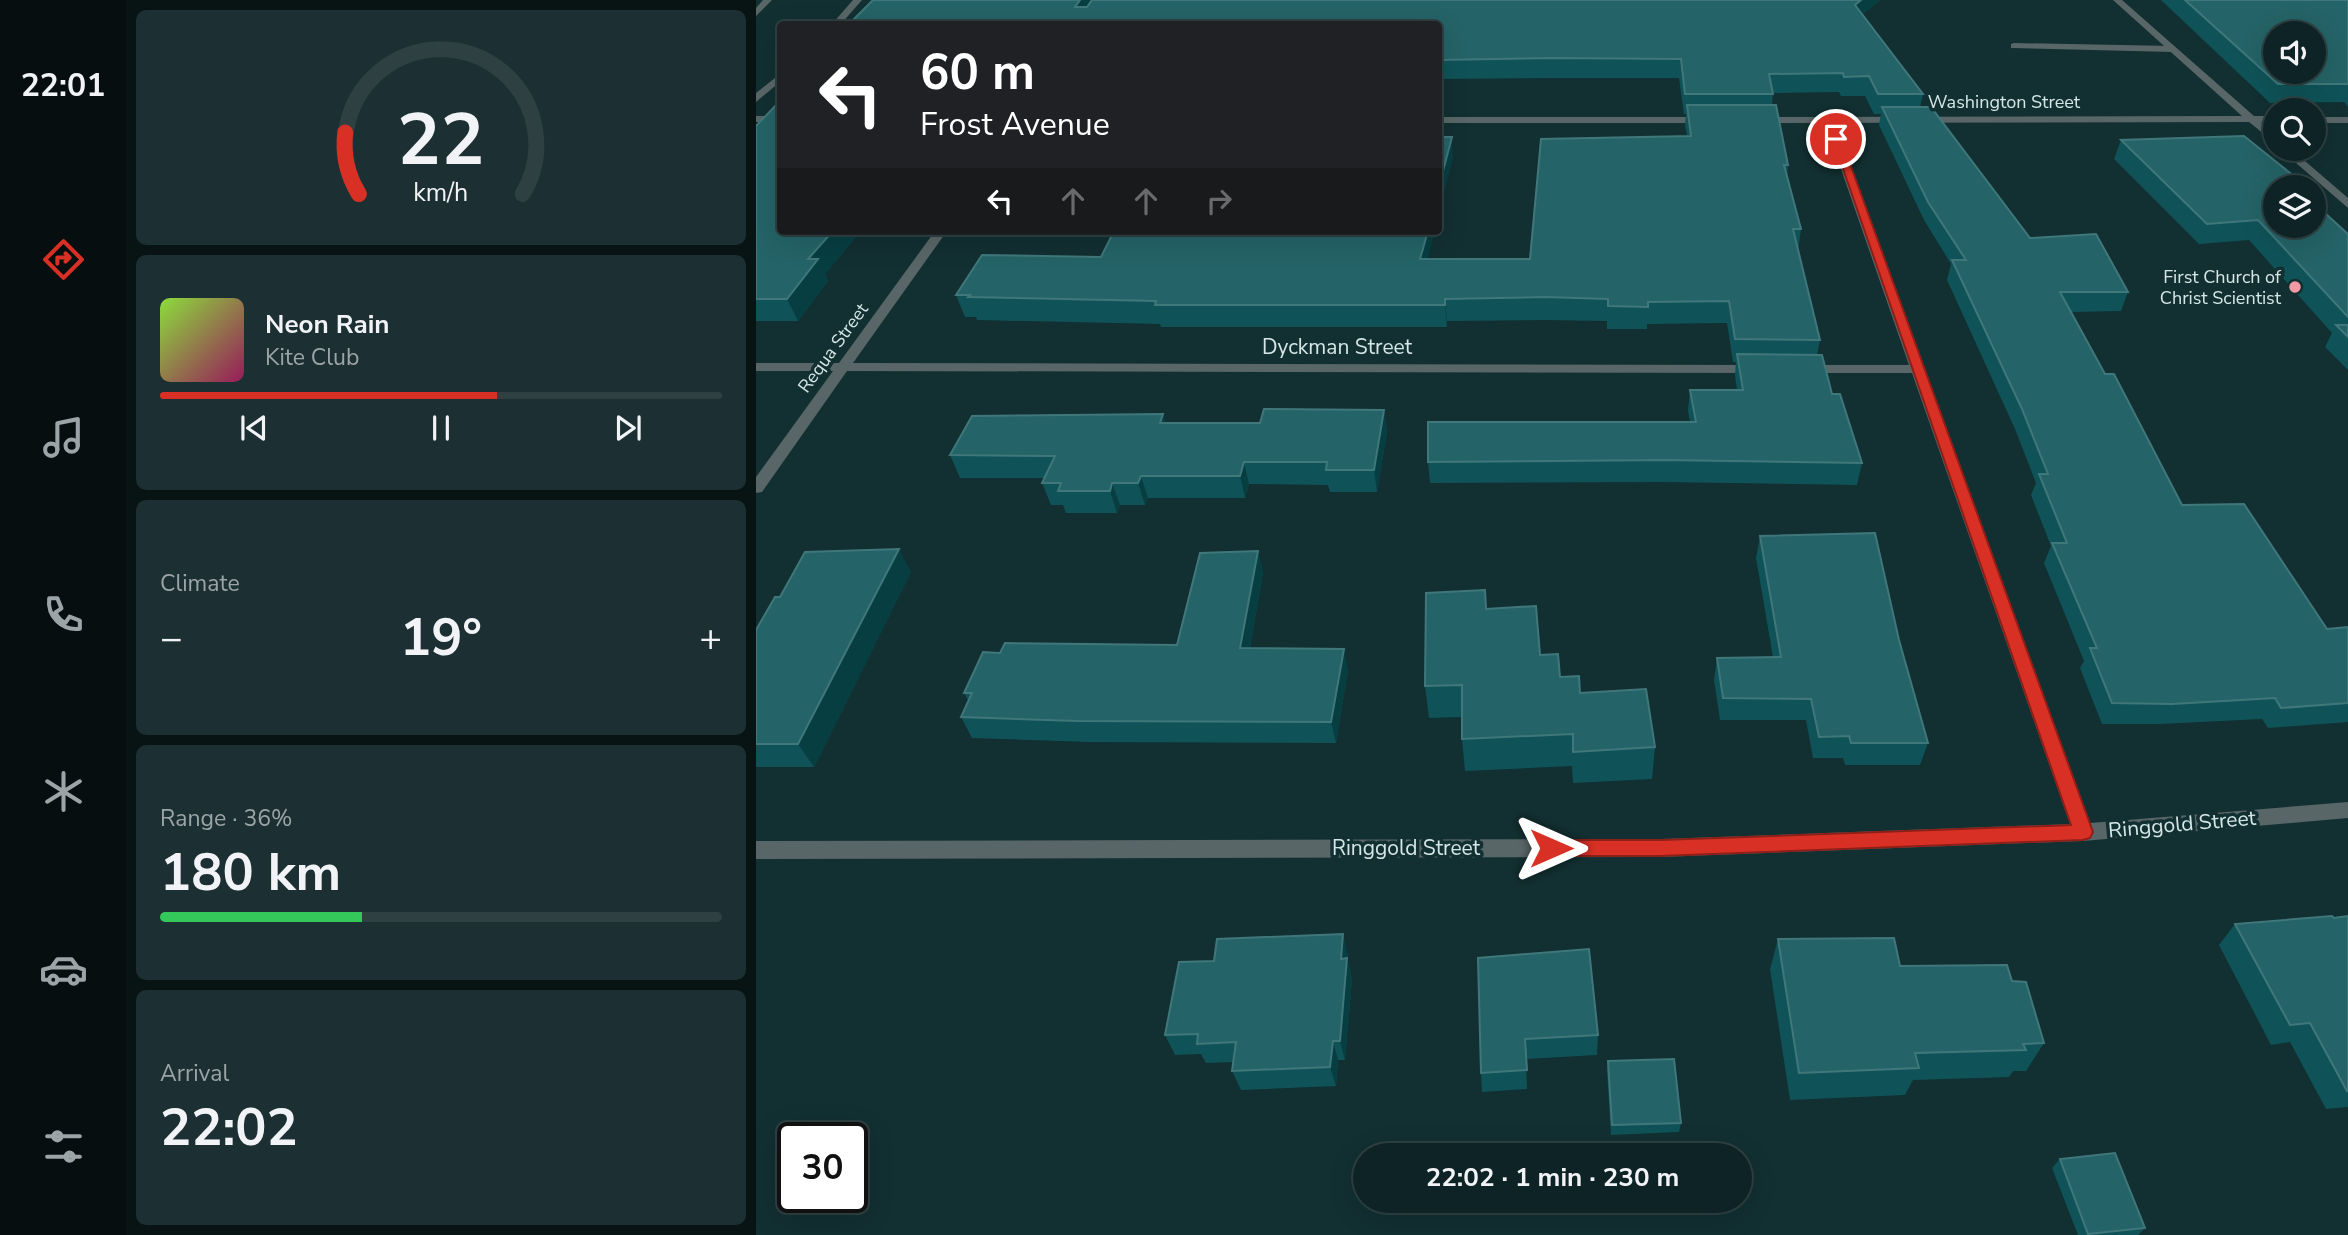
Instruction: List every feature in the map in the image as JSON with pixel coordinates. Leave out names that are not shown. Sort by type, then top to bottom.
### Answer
[{"type":"street","points":[[756,13],[768,0]]},
{"type":"street","points":[[839,21],[858,0]]},
{"type":"street","points":[[2117,0],[2263,130]]},
{"type":"street","points":[[2014,46],[2172,49]]},
{"type":"street","points":[[756,99],[777,79]]},
{"type":"street","points":[[756,119],[777,119]]},
{"type":"street","name":"Washington Street","points":[[1745,120],[2263,119]]},
{"type":"street","points":[[1442,120],[1718,120]]},
{"type":"street","points":[[1829,120],[2083,832]]},
{"type":"street","points":[[2326,120],[2348,120]]},
{"type":"street","points":[[2298,161],[2348,205]]},
{"type":"street","name":"Requa Street","points":[[756,488],[938,235]]},
{"type":"street","name":"Dyckman Street","points":[[756,367],[1917,369]]},
{"type":"street","name":"Ringgold Street","points":[[756,850],[1661,848],[2083,832],[2348,810]]},
{"type":"building","points":[[873,0],[1080,0],[1075,7],[1087,7],[1092,0],[1861,0],[1855,5],[1923,94],[1878,94],[1869,76],[1844,77],[1843,73],[1769,74],[1773,94],[1685,94],[1681,59],[1442,60],[1442,21],[852,21]]},
{"type":"building","points":[[2185,0],[2348,0],[2348,84],[2326,84],[2326,21],[2263,21],[2263,70]]},
{"type":"building","points":[[777,104],[777,235],[829,235],[808,259],[818,259],[787,299],[756,299],[756,126]]},
{"type":"building","points":[[1687,105],[1776,105],[1788,165],[1784,165],[1801,229],[1793,229],[1820,340],[1735,339],[1729,301],[1648,302],[1648,307],[1608,306],[1608,299],[1545,297],[1445,299],[1445,305],[1155,305],[1156,301],[956,295],[982,255],[1101,257],[1112,235],[1427,235],[1420,259],[1530,259],[1541,139],[1691,136]]},
{"type":"building","points":[[1882,107],[1931,107],[2030,238],[2096,234],[2128,292],[2060,292],[2105,374],[2114,374],[2182,505],[2244,504],[2327,629],[2348,627],[2348,703],[2281,708],[2275,698],[2172,704],[2112,703],[2090,648],[2097,648],[2052,543],[2067,543],[2039,474],[2048,474],[2022,409],[1952,260],[1966,260],[1928,202]]},
{"type":"building","points":[[2244,136],[2263,151],[2263,161],[2275,161],[2293,175],[2263,175],[2263,225],[2258,220],[2207,224],[2121,140]]},
{"type":"building","points":[[1442,137],[1452,137],[1442,175]]},
{"type":"building","points":[[2326,214],[2348,234],[2348,317],[2275,238],[2326,238]]},
{"type":"building","points":[[2336,325],[2348,325],[2348,337]]},
{"type":"building","points":[[1737,354],[1822,355],[1832,394],[1840,394],[1862,463],[1666,460],[1428,462],[1428,422],[1696,422],[1690,390],[1743,390]]},
{"type":"building","points":[[1264,409],[1384,410],[1374,470],[1326,470],[1327,462],[1244,462],[1240,476],[1141,476],[1138,483],[1112,483],[1110,491],[1058,491],[1061,483],[1042,483],[1055,456],[950,455],[972,416],[1163,414],[1160,423],[1260,423]]},
{"type":"building","points":[[1875,533],[1899,640],[1928,743],[1851,743],[1849,736],[1819,737],[1811,699],[1723,698],[1717,658],[1781,657],[1760,536]]},
{"type":"building","points":[[899,549],[798,744],[756,744],[756,630],[775,597],[780,597],[805,552]]},
{"type":"building","points":[[1258,551],[1240,648],[1344,649],[1331,722],[1078,721],[961,717],[972,693],[964,693],[983,652],[1000,653],[1005,643],[1177,645],[1200,553]]},
{"type":"building","points":[[1485,590],[1486,609],[1536,606],[1540,655],[1558,654],[1560,677],[1579,676],[1580,693],[1646,689],[1655,747],[1573,752],[1573,734],[1462,739],[1462,685],[1425,686],[1426,593]]},
{"type":"building","points":[[2348,916],[2347,1091],[2310,1023],[2290,1025],[2235,924]]},
{"type":"building","points":[[1343,934],[1341,959],[1347,958],[1340,1041],[1333,1041],[1330,1067],[1232,1071],[1236,1042],[1197,1044],[1198,1034],[1165,1035],[1179,962],[1214,961],[1217,939]]},
{"type":"building","points":[[1894,938],[1900,966],[2007,965],[2012,981],[2026,982],[2044,1043],[2023,1044],[2026,1050],[1915,1053],[1919,1068],[1799,1073],[1778,939]]},
{"type":"building","points":[[1589,949],[1598,1035],[1525,1039],[1527,1070],[1481,1073],[1478,958]]},
{"type":"building","points":[[1674,1059],[1681,1123],[1612,1125],[1608,1061]]},
{"type":"building","points":[[2115,1153],[2145,1228],[2088,1234],[2060,1159]]},
{"type":"place","name":"First Church of Christ Scientist","points":[[2295,287]]},
{"type":"route","points":[[1551,848],[1661,848],[2083,832],[1836,139]]}]
